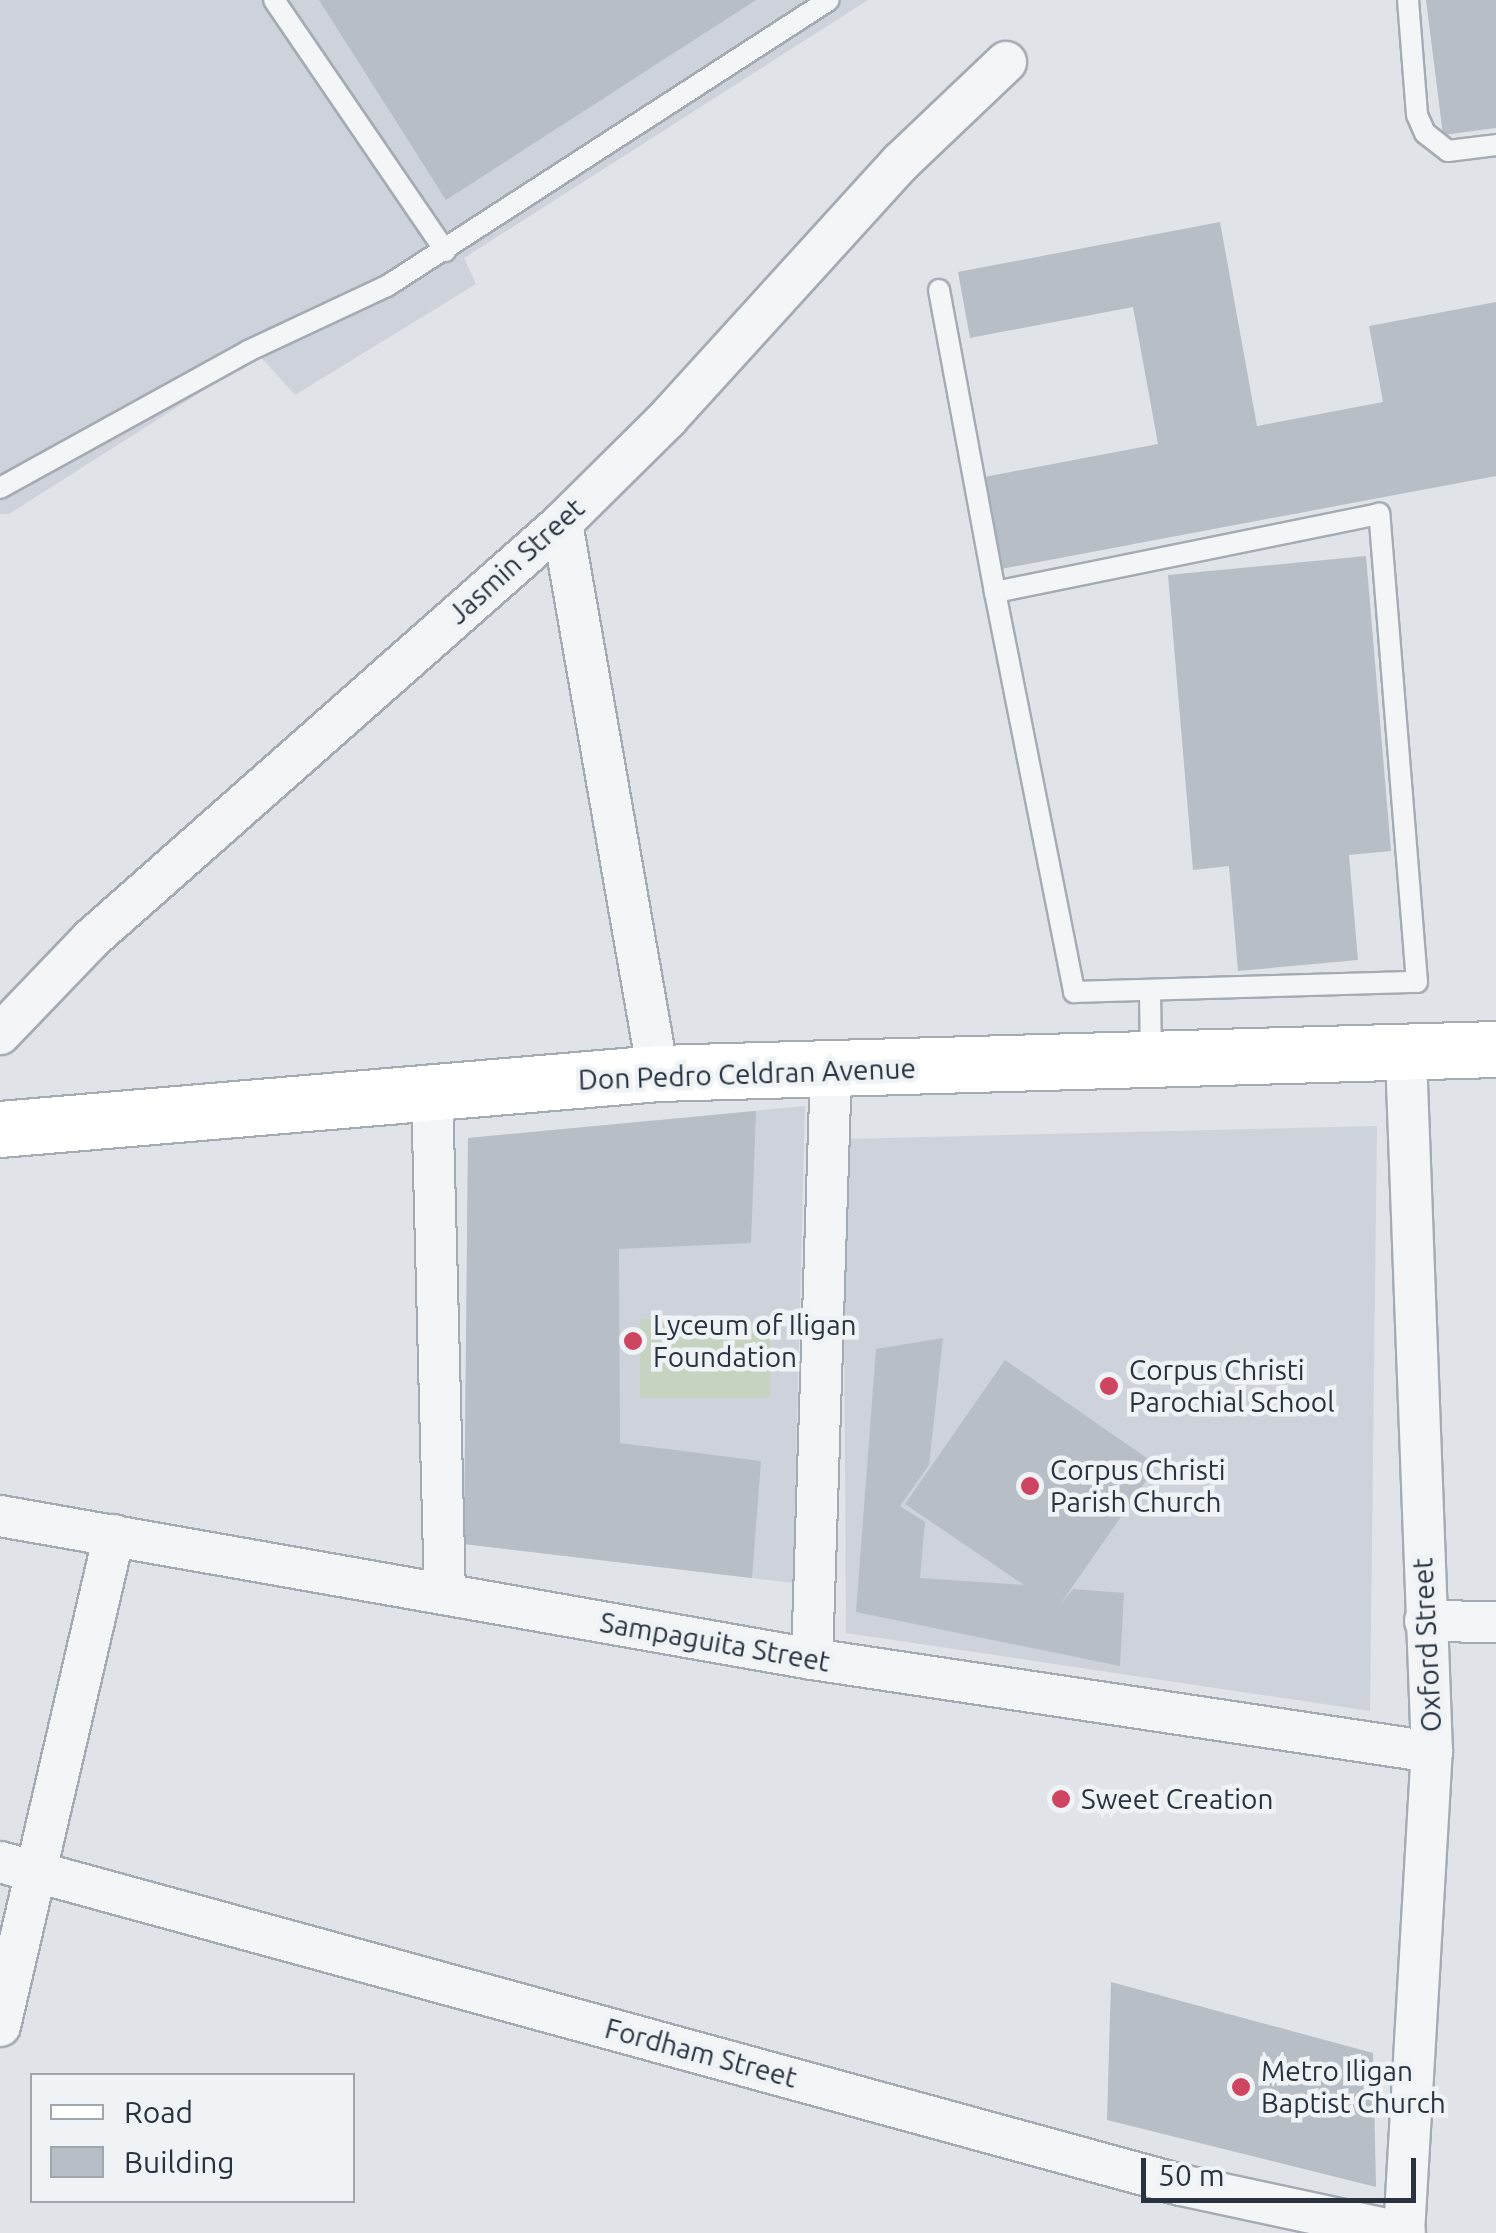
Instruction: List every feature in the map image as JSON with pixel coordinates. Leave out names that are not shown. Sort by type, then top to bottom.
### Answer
[{"type":"main road","name":"Don Pedro Celdran Avenue","points":[[0,1128],[658,1074],[1406,1056],[1496,1049]]},
{"type":"street","name":"Jasmin Street","points":[[0,1034],[91,938],[562,523],[667,419],[901,162],[1006,62]]},
{"type":"street","points":[[562,523],[658,1074]]},
{"type":"street","name":"Oxford Street","points":[[1404,2233],[1432,1752],[1424,1621],[1406,1056]]},
{"type":"street","points":[[812,1660],[831,1068]]},
{"type":"street","points":[[432,1092],[446,1594]]},
{"type":"street","name":"Sampaguita Street","points":[[0,1516],[812,1660],[1432,1752]]},
{"type":"street","points":[[0,2026],[18,1866],[114,1535]]},
{"type":"street","points":[[1424,1621],[1496,1622]]},
{"type":"street","name":"Fordham Street","points":[[18,1866],[1180,2185],[1404,2233]]},
{"type":"lane","points":[[274,0],[445,250]]},
{"type":"lane","points":[[0,488],[445,250],[830,0]]},
{"type":"lane","points":[[1408,0],[1424,134],[1448,151],[1496,145]]},
{"type":"lane","points":[[939,290],[995,592],[1074,992],[1418,982],[1379,514],[995,592]]},
{"type":"lane","points":[[1150,990],[1152,1061]]},
{"type":"shaded area","points":[[0,0],[868,0],[464,258],[476,284],[295,395],[259,355],[9,514],[0,514]]},
{"type":"shaded area","name":"Lyceum of Iligan Foundation","points":[[805,1106],[793,1583],[464,1544],[468,1138]]},
{"type":"shaded area","name":"Corpus Christi Parochial School","points":[[1377,1126],[1370,1711],[846,1633],[843,1139]]},
{"type":"green space","points":[[640,1319],[771,1320],[770,1398],[640,1398]]},
{"type":"building","points":[[319,0],[756,0],[446,200]]},
{"type":"building","points":[[1426,0],[1496,0],[1496,128],[1443,135]]},
{"type":"building","points":[[1220,222],[1257,426],[1383,402],[1369,326],[1496,302],[1496,476],[1001,569],[984,477],[1158,444],[1133,307],[970,338],[958,272]]},
{"type":"building","points":[[1366,556],[1391,851],[1349,855],[1358,960],[1238,971],[1229,866],[1193,870],[1168,575]]},
{"type":"building","name":"Lyceum of Iligan Foundation","points":[[756,1111],[751,1243],[619,1249],[620,1443],[761,1461],[752,1578],[464,1544],[468,1138]]},
{"type":"building","points":[[943,1338],[929,1465],[900,1506],[925,1522],[920,1578],[1024,1585],[905,1504],[1005,1360],[1157,1465],[1059,1606],[1073,1589],[1124,1593],[1120,1666],[856,1612],[876,1349]]},
{"type":"building","name":"Metro Iligan Baptist Church","points":[[1111,1982],[1373,2053],[1376,2187],[1107,2120]]},
{"type":"place","name":"Lyceum of Iligan Foundation","points":[[633,1341]]},
{"type":"place","name":"Corpus Christi Parochial School","points":[[1109,1386]]},
{"type":"place","name":"Corpus Christi Parish Church","points":[[1030,1486]]},
{"type":"place","name":"Sweet Creation","points":[[1061,1799]]},
{"type":"place","name":"Metro Iligan Baptist Church","points":[[1241,2087]]}]
